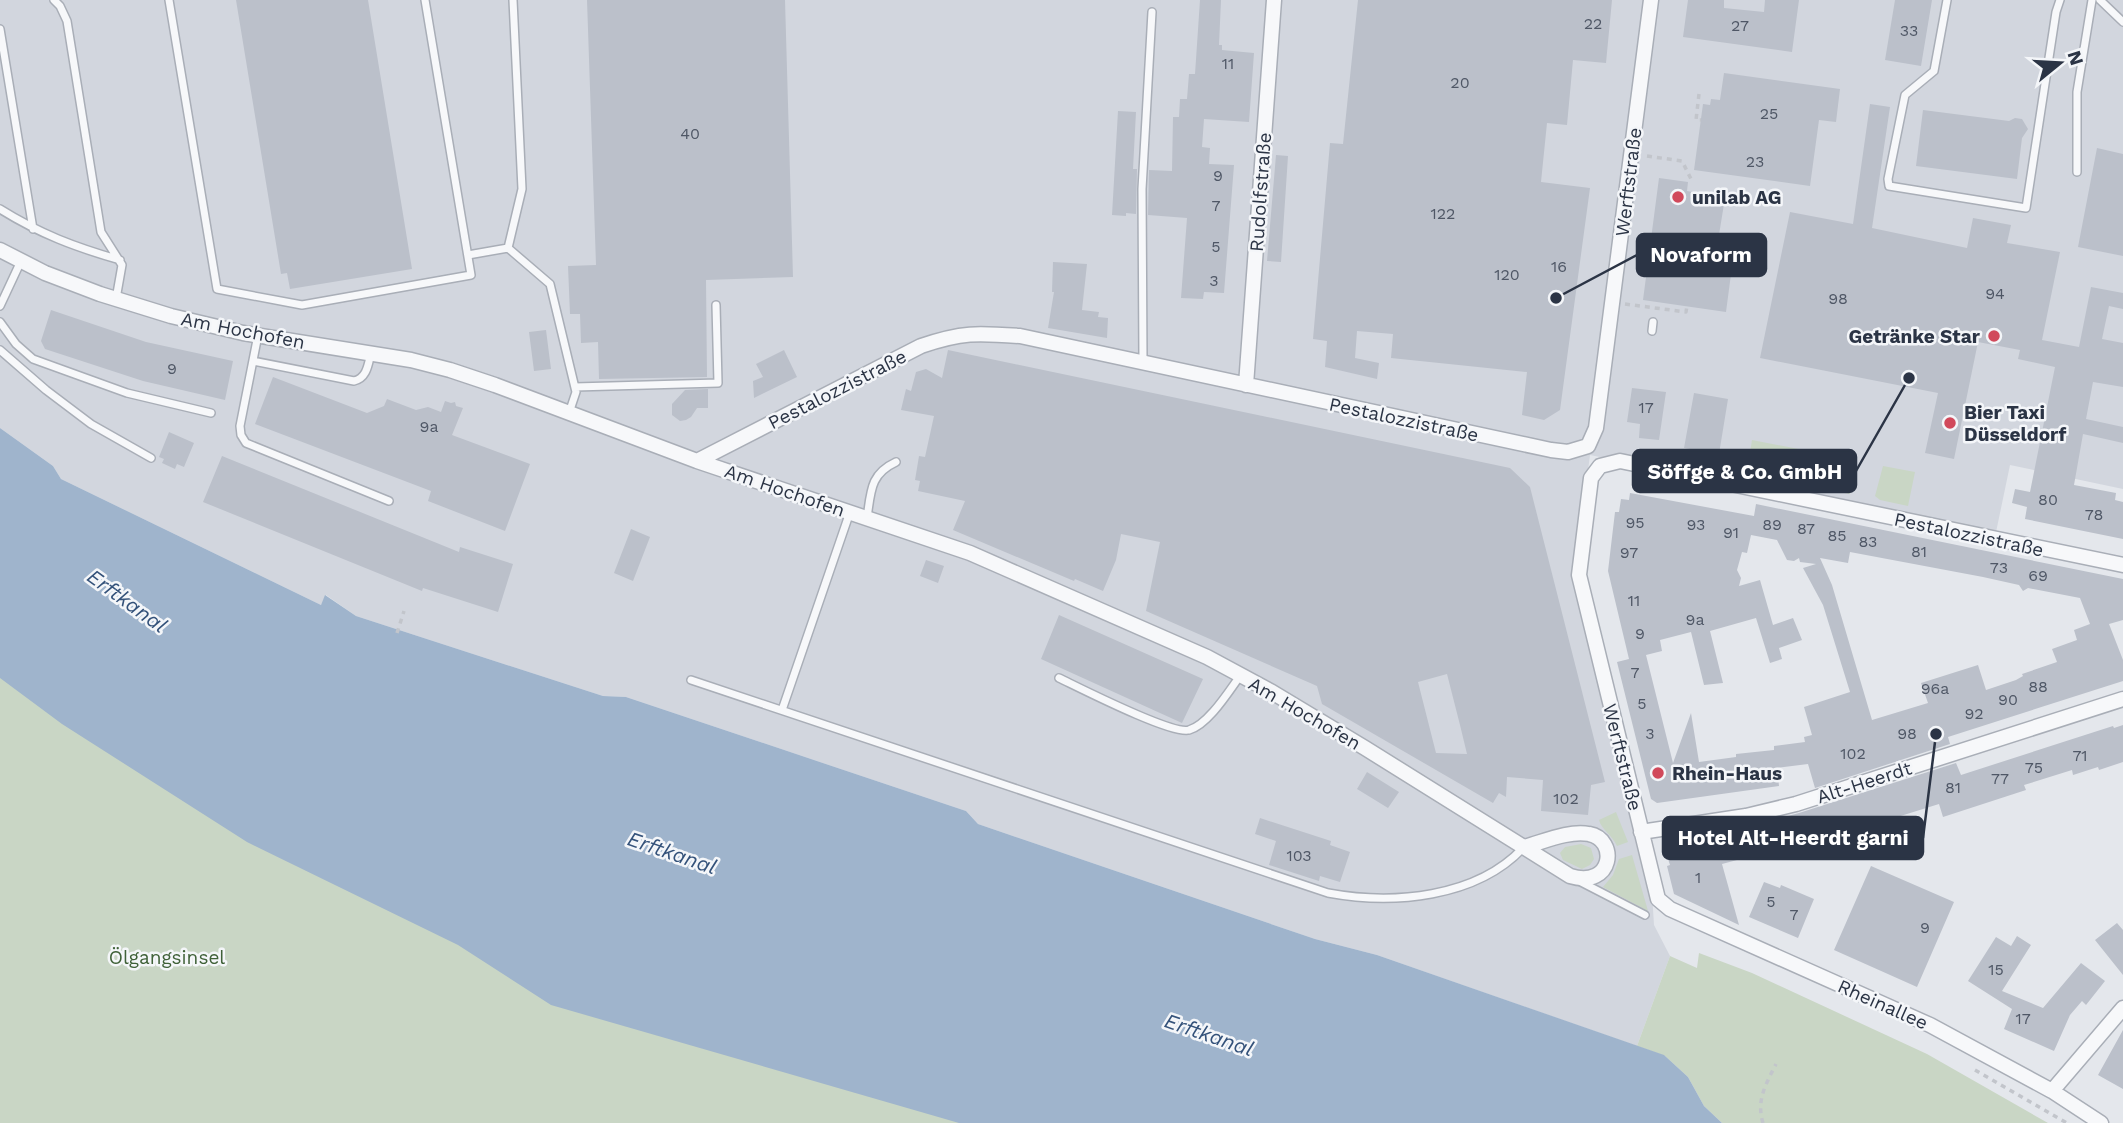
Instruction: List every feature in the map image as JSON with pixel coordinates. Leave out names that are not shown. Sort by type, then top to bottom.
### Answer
[{"type":"street","name":"Rudolfstraße","points":[[1246,385],[1273,0]]},
{"type":"street","name":"Werftstraße","points":[[1588,446],[1596,428],[1651,0]]},
{"type":"street","name":"Am Hochofen","points":[[0,250],[116,299],[207,326],[450,370],[697,461],[971,553],[1207,657],[1241,675],[1365,748],[1570,876]]},
{"type":"street","name":"Pestalozzistraße","points":[[697,461],[921,346],[951,336],[974,333],[1020,336],[1551,450],[1568,452],[1588,446]]},
{"type":"street","points":[[1588,446],[1600,466]]},
{"type":"street","name":"Pestalozzistraße","points":[[1600,466],[1620,461],[2123,565]]},
{"type":"street","name":"Werftstraße","points":[[1600,466],[1591,478],[1579,575],[1658,899]]},
{"type":"street","name":"Alt-Heerdt","points":[[1641,832],[1746,816],[1796,804],[2123,699]]},
{"type":"street","points":[[1524,847],[1582,833],[1593,834],[1602,841],[1608,856],[1602,873],[1581,880],[1570,876]]},
{"type":"street","name":"Rheinallee","points":[[1658,899],[1670,909],[1930,1025],[2052,1091],[2101,1123]]},
{"type":"street","points":[[2052,1091],[2123,1008]]},
{"type":"lane","points":[[54,0],[67,21],[101,232],[120,260],[116,299]]},
{"type":"lane","points":[[169,0],[217,289],[302,305],[471,275],[425,0]]},
{"type":"lane","points":[[508,248],[522,189],[513,0]]},
{"type":"lane","points":[[1947,0],[1934,71],[1905,95],[1888,179],[1889,186],[2026,208],[2060,0]]},
{"type":"lane","points":[[2077,172],[2077,92],[2092,0]]},
{"type":"lane","points":[[2101,0],[2123,22]]},
{"type":"lane","points":[[1143,363],[1142,188],[1152,12]]},
{"type":"lane","points":[[0,29],[33,229]]},
{"type":"lane","points":[[0,209],[33,229],[78,248],[120,260]]},
{"type":"lane","points":[[468,255],[508,248]]},
{"type":"lane","points":[[508,248],[550,284],[576,392],[569,413]]},
{"type":"lane","points":[[0,306],[21,261]]},
{"type":"lane","points":[[575,387],[719,383],[716,305]]},
{"type":"lane","points":[[0,323],[16,344],[33,359],[127,393],[211,413]]},
{"type":"lane","points":[[258,335],[240,426],[246,443],[389,501]]},
{"type":"lane","points":[[0,350],[91,424],[151,458]]},
{"type":"lane","points":[[253,361],[354,381],[360,380],[365,373],[371,354]]},
{"type":"lane","points":[[867,518],[873,482],[883,468],[897,462]]},
{"type":"lane","points":[[782,710],[850,512]]},
{"type":"lane","points":[[1059,678],[1155,722],[1178,730],[1189,730],[1203,722],[1241,675]]},
{"type":"lane","points":[[691,680],[1328,894],[1390,899],[1453,888],[1501,869],[1524,847]]},
{"type":"lane","points":[[1570,876],[1645,915]]},
{"type":"path","points":[[1699,94],[1696,120],[1701,120]]},
{"type":"path","points":[[1650,156],[1682,161],[1693,183]]},
{"type":"path","points":[[1635,305],[1686,312],[1687,306]]},
{"type":"path","points":[[397,631],[404,611]]},
{"type":"path","points":[[1763,1123],[1759,1109],[1762,1093],[1776,1064]]},
{"type":"path","points":[[1972,1068],[2067,1123]]},
{"type":"shaded area","points":[[0,0],[2123,0],[2123,489],[2010,465],[1995,537],[1590,455],[1574,579],[1652,893],[1654,925],[1670,956],[1637,1046],[1377,955],[1315,939],[978,824],[966,811],[626,697],[603,696],[356,616],[326,595],[321,605],[61,479],[53,466],[0,428]]},
{"type":"green space","points":[[1752,440],[1856,460],[1850,494],[1755,476],[1749,459]]},
{"type":"green space","points":[[1883,466],[1915,472],[1908,506],[1880,500],[1875,496]]},
{"type":"green space","name":"Ölgangsinsel","points":[[0,657],[1110,1123],[0,1123]]},
{"type":"green space","points":[[1616,812],[1628,842],[1617,846],[1599,820]]},
{"type":"green space","points":[[1581,844],[1591,848],[1594,859],[1582,869],[1563,860],[1560,853],[1565,847]]},
{"type":"green space","points":[[1632,855],[1648,911],[1603,887],[1613,875],[1619,859]]},
{"type":"green space","points":[[1699,953],[1752,973],[1927,1054],[2048,1123],[1722,1123],[1704,1106],[1688,1077],[1665,1056],[1637,1046],[1670,956],[1697,968]]},
{"type":"water","name":"Erftkanal","points":[[0,428],[53,466],[61,479],[321,605],[325,595],[356,616],[603,696],[626,697],[966,811],[978,824],[1315,939],[1377,955],[1664,1055],[1688,1077],[1704,1106],[1722,1123],[959,1123],[551,1005],[458,945],[247,842],[62,724],[0,678]]},
{"type":"building","points":[[236,0],[368,0],[412,269],[290,289],[287,273],[281,274]]},
{"type":"building","points":[[587,0],[785,0],[793,277],[706,280],[707,377],[599,379],[598,342],[581,343],[580,314],[570,314],[568,266],[596,265]]},
{"type":"building","points":[[1200,0],[1221,0],[1219,45],[1222,45],[1222,50],[1254,53],[1249,122],[1204,119],[1202,147],[1210,148],[1209,164],[1234,165],[1224,293],[1204,292],[1203,299],[1181,298],[1187,218],[1148,215],[1149,170],[1172,171],[1173,117],[1179,117],[1180,99],[1187,99],[1189,74],[1195,74]]},
{"type":"building","points":[[1358,0],[1612,0],[1606,63],[1573,60],[1567,125],[1547,123],[1541,182],[1590,188],[1560,410],[1544,420],[1522,415],[1527,372],[1391,358],[1393,334],[1357,331],[1355,358],[1379,363],[1377,379],[1325,367],[1327,341],[1313,339],[1330,143],[1343,144]]},
{"type":"building","points":[[1688,0],[1724,0],[1724,8],[1764,12],[1765,0],[1799,0],[1792,52],[1683,37]]},
{"type":"building","points":[[1895,0],[1932,0],[1921,66],[1885,60]]},
{"type":"building","points":[[1724,73],[1840,89],[1836,122],[1819,120],[1810,186],[1694,170],[1703,104],[1710,105],[1711,99],[1720,100]]},
{"type":"building","points":[[1870,104],[1890,107],[1872,228],[1967,248],[1973,218],[2011,225],[2007,243],[2060,252],[2042,340],[2079,347],[2091,287],[2123,293],[2123,309],[2109,306],[2102,339],[2123,343],[2123,387],[2093,382],[2086,419],[2123,427],[2123,443],[2083,434],[2074,485],[2116,493],[2115,500],[2123,502],[2123,539],[2025,519],[2027,507],[2012,503],[2015,489],[2030,492],[2055,367],[2018,359],[2020,350],[1978,342],[1954,459],[1925,453],[1938,393],[1760,358],[1790,212],[1853,224]]},
{"type":"building","points":[[1923,110],[2009,121],[2022,119],[2028,129],[2022,138],[2017,179],[1916,166]]},
{"type":"building","points":[[1118,111],[1136,112],[1133,169],[1137,169],[1136,214],[1126,213],[1126,216],[1112,215]]},
{"type":"building","points":[[2097,148],[2123,154],[2123,256],[2078,247]]},
{"type":"building","points":[[1276,155],[1288,156],[1281,262],[1267,261]]},
{"type":"building","points":[[1659,178],[1688,182],[1687,191],[1709,195],[1708,202],[1724,204],[1718,241],[1735,244],[1726,312],[1643,300]]},
{"type":"building","points":[[1053,262],[1087,264],[1082,310],[1099,312],[1098,317],[1108,318],[1107,338],[1048,328],[1054,292]]},
{"type":"building","points":[[51,310],[146,342],[233,361],[225,400],[143,381],[45,349],[41,341]]},
{"type":"building","points":[[546,330],[551,369],[534,371],[529,332]]},
{"type":"building","points":[[784,350],[797,377],[754,398],[753,381],[763,377],[756,364]]},
{"type":"building","points":[[948,350],[1510,468],[1530,487],[1605,782],[1591,785],[1588,815],[1541,811],[1543,780],[1507,777],[1506,797],[1499,793],[1493,803],[1322,704],[1317,686],[1146,611],[1160,542],[1121,534],[1116,560],[1103,591],[953,530],[965,501],[918,491],[920,481],[915,480],[919,456],[925,457],[934,416],[901,410],[906,389],[911,391],[916,372],[926,369],[942,378]],"holes":[[[1447,674],[1467,754],[1436,753],[1418,682]]]},
{"type":"building","points":[[273,377],[367,413],[384,406],[387,399],[416,410],[428,407],[441,412],[445,401],[455,402],[456,406],[463,408],[452,435],[530,464],[505,531],[428,501],[431,491],[255,424]]},
{"type":"building","points":[[1632,388],[1666,392],[1659,440],[1639,438],[1640,424],[1627,422]]},
{"type":"building","points":[[708,389],[708,408],[697,408],[686,420],[680,421],[672,415],[672,404],[685,390]]},
{"type":"building","points":[[1694,393],[1728,399],[1719,454],[1684,448]]},
{"type":"building","points":[[169,432],[194,443],[184,467],[177,464],[175,469],[162,463],[164,459],[159,457]]},
{"type":"building","points":[[222,456],[459,552],[460,547],[513,564],[498,612],[423,588],[422,591],[203,502]]},
{"type":"building","points":[[1630,493],[1754,516],[1756,504],[2123,579],[2123,620],[2109,624],[2123,660],[2123,681],[1948,737],[1950,744],[1815,788],[1808,764],[1777,768],[1779,786],[1657,803],[1651,799],[1617,662],[1629,659],[1608,571],[1615,512],[1619,512],[1621,499],[1629,500]],"holes":[[[1751,535],[1777,540],[1787,560],[1794,561],[1799,558],[1800,562],[1816,564],[1803,568],[1823,605],[1850,692],[1804,707],[1812,735],[1804,737],[1805,742],[1774,746],[1774,750],[1699,762],[1691,713],[1673,763],[1646,655],[1662,651],[1660,640],[1691,632],[1704,685],[1723,683],[1710,631],[1756,618],[1770,663],[1782,659],[1779,648],[1802,640],[1793,618],[1773,625],[1760,580],[1739,586],[1741,578],[1737,570],[1742,552],[1747,553]],[[1850,552],[2019,585],[2023,591],[2028,588],[2080,598],[2090,624],[2074,630],[2077,640],[2052,649],[2057,662],[1986,690],[1978,665],[1921,683],[1928,703],[1872,720],[1832,585],[1820,558],[1848,563]]]},
{"type":"building","points":[[631,529],[650,537],[633,581],[614,573]]},
{"type":"building","points":[[926,560],[944,566],[938,583],[920,576]]},
{"type":"building","points":[[1059,615],[1203,679],[1182,723],[1041,659]]},
{"type":"building","points":[[2123,725],[2123,762],[2073,775],[2072,770],[2024,785],[2026,790],[1943,817],[1939,804],[1830,838],[1828,834],[1793,844],[1792,841],[1722,864],[1739,925],[1674,894],[1665,850],[1799,813],[1956,763],[1961,775]]},
{"type":"building","points":[[1367,772],[1399,792],[1388,808],[1357,789]]},
{"type":"building","points":[[1260,818],[1331,841],[1330,845],[1350,852],[1340,882],[1320,876],[1319,881],[1269,865],[1276,841],[1255,834]]},
{"type":"building","points":[[1871,866],[1954,902],[1917,987],[1834,950]]},
{"type":"building","points":[[1764,882],[1780,888],[1781,885],[1814,899],[1798,938],[1749,917]]},
{"type":"building","points":[[2117,923],[2123,930],[2123,975],[2095,940]]},
{"type":"building","points":[[2017,936],[2031,945],[2002,991],[2043,1008],[2081,963],[2105,981],[2086,1005],[2082,1001],[2070,1015],[2054,1051],[2004,1029],[2012,1009],[1968,981],[1996,937],[2011,946]]},
{"type":"building","points":[[2123,1030],[2123,1089],[2098,1075]]},
{"type":"place","name":"unilab AG","points":[[1678,197]]},
{"type":"place","name":"Novaform","points":[[1556,298]]},
{"type":"place","name":"Getränke Star","points":[[1994,336]]},
{"type":"place","name":"Söffge & Co. GmbH","points":[[1909,378]]},
{"type":"place","name":"Bier Taxi Düsseldorf","points":[[1950,423]]},
{"type":"place","name":"Hotel Alt-Heerdt garni","points":[[1936,734]]},
{"type":"place","name":"Rhein-Haus","points":[[1658,773]]}]
